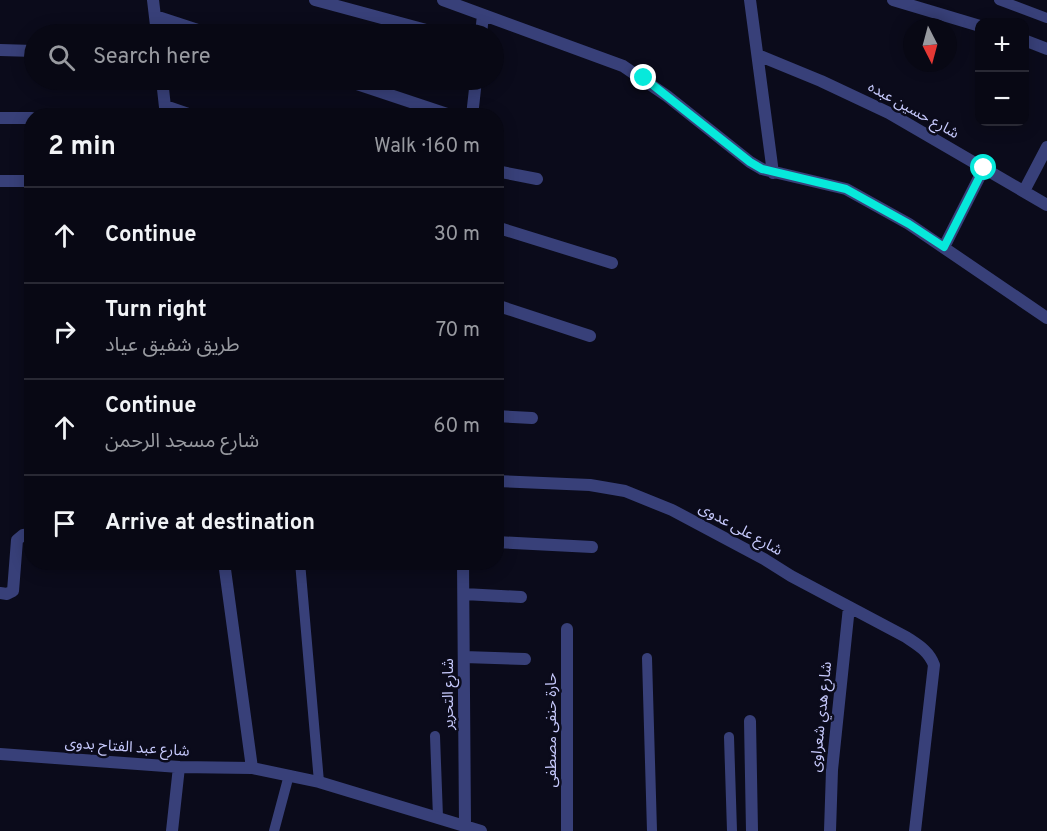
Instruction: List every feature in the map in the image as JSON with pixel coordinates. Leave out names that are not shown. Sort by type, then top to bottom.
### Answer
[{"type":"street","points":[[153,0],[156,24]]},
{"type":"street","points":[[315,0],[404,24]]},
{"type":"street","points":[[443,0],[623,66],[667,96],[750,162],[773,173],[816,180],[846,189],[909,224],[1047,318]]},
{"type":"street","points":[[750,0],[773,173]]},
{"type":"street","points":[[894,0],[975,24]]},
{"type":"street","points":[[482,24],[483,15]]},
{"type":"street","points":[[155,16],[179,24]]},
{"type":"street","points":[[1029,42],[1047,49]]},
{"type":"street","points":[[0,50],[24,51]]},
{"type":"street","name":"شارع حسين عبده","points":[[758,55],[889,113],[1047,205]]},
{"type":"street","points":[[163,90],[166,108]]},
{"type":"street","points":[[375,90],[429,108]]},
{"type":"street","points":[[473,108],[475,90]]},
{"type":"street","points":[[0,118],[24,118]]},
{"type":"street","points":[[1024,190],[1047,147]]},
{"type":"street","points":[[944,247],[984,168]]},
{"type":"street","points":[[504,173],[537,179]]},
{"type":"street","points":[[0,181],[24,182]]},
{"type":"street","points":[[504,229],[612,263]]},
{"type":"street","points":[[504,308],[590,336]]},
{"type":"street","points":[[504,416],[532,418]]},
{"type":"street","name":"شارع على عدوى","points":[[504,481],[590,485],[625,491],[672,510],[906,637],[923,649],[931,657],[934,665],[915,831]]},
{"type":"street","points":[[0,593],[7,594],[13,591],[17,540],[24,534]]},
{"type":"street","points":[[504,542],[592,547]]},
{"type":"street","points":[[225,570],[252,768]]},
{"type":"street","name":"شارع التحرير","points":[[463,570],[465,826]]},
{"type":"street","points":[[464,594],[521,597]]},
{"type":"street","name":"شارع هدي شعراوى","points":[[830,831],[832,770],[849,607]]},
{"type":"street","name":"حارة حنفى مصطفى","points":[[567,628],[567,831]]},
{"type":"street","points":[[464,657],[525,659]]},
{"type":"street","points":[[750,721],[752,831]]},
{"type":"street","name":"شارع عبد الفتاح بدوى","points":[[0,754],[179,767],[252,768],[320,782],[481,831]]},
{"type":"street","points":[[172,831],[179,767]]},
{"type":"lane","points":[[999,0],[1047,18]]},
{"type":"lane","points":[[301,570],[320,782]]},
{"type":"lane","points":[[647,658],[651,831]]},
{"type":"lane","points":[[435,736],[438,817]]},
{"type":"lane","points":[[729,736],[732,831]]},
{"type":"lane","points":[[274,831],[289,775]]},
{"type":"route","points":[[644,78],[762,169],[816,180],[846,189],[909,224],[944,247],[984,168]]}]
